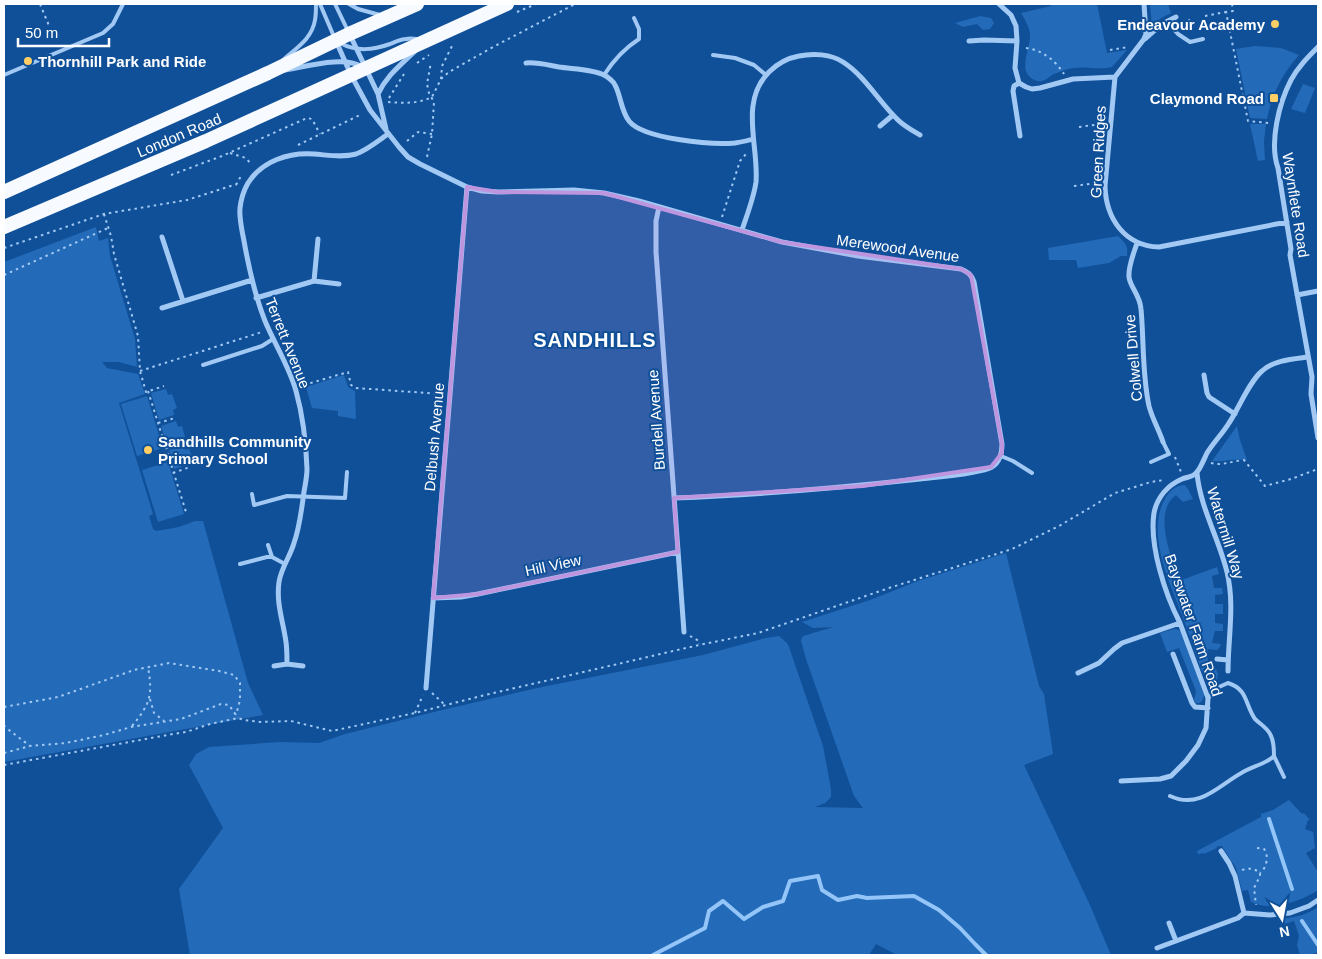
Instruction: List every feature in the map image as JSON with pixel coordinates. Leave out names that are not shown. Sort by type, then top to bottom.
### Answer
[{"type":"highway","name":"London Road","points":[[4,192],[417,4]]},
{"type":"highway","name":"London Road","points":[[4,227],[197,145],[348,69],[365,69],[430,46],[509,10]]},
{"type":"street","points":[[999,4],[1014,21],[1017,44],[1015,68],[1019,83],[1026,88],[1032,89],[1068,80],[1090,77],[1115,77],[1144,39],[1162,24],[1176,17]]},
{"type":"street","points":[[1144,4],[1146,34],[1144,39]]},
{"type":"street","name":"Merewood Avenue","points":[[349,34],[378,94],[388,134]]},
{"type":"street","points":[[969,41],[984,40],[1017,44]]},
{"type":"street","name":"Merewood Avenue","points":[[336,41],[348,69],[370,110],[408,157],[467,187],[482,191],[498,192],[574,190],[604,193],[659,206],[782,242],[858,256],[961,269],[968,272],[974,282],[1002,444],[1000,456]]},
{"type":"street","points":[[378,94],[395,70],[430,46]]},
{"type":"street","name":"Waynflete Road","points":[[1318,47],[1301,65],[1284,96],[1277,123],[1274,158],[1278,168],[1291,249],[1290,255],[1312,377],[1311,394],[1318,438]]},
{"type":"street","points":[[742,230],[756,184],[753,104],[755,92],[766,75],[788,59],[817,54],[836,58],[852,68],[893,116],[920,136]]},
{"type":"street","points":[[268,73],[338,62],[348,69]]},
{"type":"street","points":[[526,63],[537,62],[548,66],[604,75],[615,84],[629,121],[646,132],[692,142],[754,142]]},
{"type":"street","name":"Green Ridges","points":[[1115,77],[1106,200],[1115,223],[1120,229],[1137,242],[1152,247],[1165,247],[1287,222]]},
{"type":"street","points":[[1019,83],[1014,86],[1013,90],[1020,136]]},
{"type":"street","points":[[880,126],[893,116]]},
{"type":"street","name":"Terrett Avenue","points":[[287,664],[286,642],[278,593],[279,580],[298,529],[307,469],[304,432],[295,388],[256,298],[240,217],[240,208],[249,182],[262,168],[279,158],[301,154],[337,156],[355,154],[363,151],[388,134]]},
{"type":"street","name":"Delbush Avenue","points":[[426,688],[467,187]]},
{"type":"street","name":"Burdell Avenue","points":[[659,206],[656,221],[656,252],[684,632]]},
{"type":"street","points":[[162,237],[183,301]]},
{"type":"street","points":[[314,282],[318,239]]},
{"type":"street","name":"Colwell Drive","points":[[1137,242],[1129,277],[1141,304],[1143,370],[1149,406],[1163,442]]},
{"type":"street","points":[[162,308],[252,280]]},
{"type":"street","points":[[256,298],[314,282],[339,284]]},
{"type":"street","points":[[1297,295],[1318,291]]},
{"type":"street","points":[[1197,473],[1261,371],[1278,362],[1308,357]]},
{"type":"street","points":[[1204,375],[1209,397],[1235,414]]},
{"type":"street","points":[[674,498],[863,486],[954,475],[991,467],[1000,456]]},
{"type":"street","name":"Bayswater Farm Road","points":[[1122,781],[1160,779],[1171,776],[1198,745],[1206,728],[1208,698],[1164,583],[1156,554],[1154,538],[1154,513],[1159,500],[1167,488],[1197,473]]},
{"type":"street","name":"Watermill Way","points":[[1197,473],[1201,496],[1228,574],[1232,610],[1228,671]]},
{"type":"street","name":"Hill View","points":[[433,598],[478,594],[678,552]]},
{"type":"street","points":[[1078,673],[1100,663],[1122,643],[1180,623]]},
{"type":"street","name":"Bayswater Farm Road","points":[[1173,654],[1193,705],[1208,708]]},
{"type":"street","points":[[1217,660],[1228,660]]},
{"type":"street","points":[[274,666],[287,664],[303,666]]},
{"type":"street","points":[[1221,851],[1233,873],[1244,913]]},
{"type":"street","points":[[1157,948],[1238,918],[1244,913],[1290,913],[1309,906],[1318,900]]},
{"type":"street","points":[[1169,923],[1176,941]]},
{"type":"lane","points":[[4,75],[102,33],[113,24],[123,4]]},
{"type":"lane","points":[[268,73],[301,45],[311,33],[316,20],[316,4]]},
{"type":"lane","points":[[320,4],[336,41],[348,47],[356,49],[379,48],[405,39],[430,46]]},
{"type":"lane","points":[[335,4],[349,34]]},
{"type":"lane","points":[[349,4],[358,9],[387,17]]},
{"type":"lane","points":[[604,75],[613,62],[639,39],[639,29],[634,18]]},
{"type":"lane","points":[[1167,22],[1178,34],[1190,42],[1203,39]]},
{"type":"lane","points":[[713,55],[735,58],[754,65],[766,75]]},
{"type":"lane","points":[[203,365],[262,346],[274,339]]},
{"type":"lane","points":[[1151,462],[1169,454],[1163,442]]},
{"type":"lane","points":[[1000,456],[1018,463],[1032,473]]},
{"type":"lane","points":[[252,494],[254,504],[287,496],[345,498],[347,472]]},
{"type":"lane","points":[[268,545],[272,557]]},
{"type":"lane","points":[[240,564],[272,557],[285,564]]},
{"type":"lane","points":[[1228,671],[1228,683]]},
{"type":"lane","points":[[1208,698],[1219,687],[1228,683],[1234,685],[1242,692],[1254,717],[1269,732],[1274,756],[1284,777]]},
{"type":"lane","points":[[1170,796],[1186,801],[1207,796],[1244,771],[1274,756]]},
{"type":"path","points":[[40,4],[50,28]]},
{"type":"path","points":[[509,10],[536,4]]},
{"type":"path","points":[[441,79],[449,72],[493,47],[575,4]]},
{"type":"path","points":[[1205,16],[1233,11],[1232,4]]},
{"type":"path","points":[[1226,12],[1248,121],[1277,123]]},
{"type":"path","points":[[404,74],[386,102],[408,103],[432,97],[441,79],[442,66],[454,42],[447,46]]},
{"type":"path","points":[[1017,44],[1042,52],[1058,65],[1068,80]]},
{"type":"path","points":[[416,63],[430,46]]},
{"type":"path","points":[[1110,50],[1123,48]]},
{"type":"path","points":[[425,167],[432,134],[434,102],[427,84],[431,62]]},
{"type":"path","points":[[171,174],[229,153],[307,118],[312,118],[320,134]]},
{"type":"path","points":[[296,146],[354,118]]},
{"type":"path","points":[[1079,128],[1091,125]]},
{"type":"path","points":[[406,141],[418,132],[432,134]]},
{"type":"path","points":[[720,224],[740,161],[754,142]]},
{"type":"path","points":[[229,153],[246,158],[251,164]]},
{"type":"path","points":[[4,248],[104,214],[187,200],[249,182]]},
{"type":"path","points":[[1074,186],[1086,184]]},
{"type":"path","points":[[104,214],[120,277],[138,336],[140,371],[186,512]]},
{"type":"path","points":[[4,275],[108,228]]},
{"type":"path","points":[[140,371],[269,329]]},
{"type":"path","points":[[295,388],[348,372],[351,385],[356,388],[450,395]]},
{"type":"path","points":[[148,391],[164,386]]},
{"type":"path","points":[[158,424],[175,418]]},
{"type":"path","points":[[166,448],[183,443]]},
{"type":"path","points":[[1204,460],[1214,464],[1244,460],[1265,486],[1292,479],[1318,469]]},
{"type":"path","points":[[173,473],[190,467]]},
{"type":"path","points":[[4,765],[186,732],[238,718],[260,722],[291,722],[332,731],[699,645],[758,633],[880,591],[1012,549],[1059,526],[1115,493],[1151,482],[1166,480]]},
{"type":"path","points":[[684,632],[699,641],[699,645]]},
{"type":"path","points":[[4,707],[58,697],[134,670],[168,663],[219,671],[234,676],[240,683],[240,700],[236,715]]},
{"type":"path","points":[[131,728],[150,699],[152,686],[148,667]]},
{"type":"path","points":[[415,713],[426,688],[445,705]]},
{"type":"path","points":[[150,699],[154,713],[164,721]]},
{"type":"path","points":[[4,753],[30,746],[66,743],[164,721],[181,719],[221,704],[229,706],[238,718]]},
{"type":"path","points":[[4,725],[30,746]]},
{"type":"path","points":[[1256,914],[1254,890],[1260,873],[1265,868],[1266,853],[1264,849],[1257,848]]},
{"type":"path","points":[[1233,873],[1248,868],[1260,873]]},
{"type":"highlighted area","points":[[467,187],[498,192],[604,193],[782,242],[961,269],[971,275],[1002,444],[1002,453],[991,467],[863,486],[674,498],[678,552],[478,594],[433,598]]},
{"type":"shaded area","points":[[1051,4],[1097,4],[1107,53],[1127,50],[1112,67],[1074,68],[1052,75],[1042,81],[1032,79],[1025,69],[1030,34],[1021,13],[1051,6]]},
{"type":"shaded area","points":[[1150,4],[1168,4],[1171,13],[1161,18],[1152,26]]},
{"type":"shaded area","points":[[980,16],[991,18],[994,23],[990,29],[983,30],[977,24],[963,27],[955,23]]},
{"type":"shaded area","points":[[1255,46],[1281,48],[1299,55],[1278,85],[1267,119],[1250,118],[1236,49]]},
{"type":"shaded area","points":[[1303,84],[1315,88],[1305,113],[1291,109]]},
{"type":"shaded area","points":[[1250,124],[1266,124],[1264,141],[1265,160],[1258,161]]},
{"type":"shaded area","name":"Sandhills Community Primary School","points":[[96,227],[99,241],[108,238],[110,256],[135,339],[137,367],[119,362],[102,362],[107,368],[138,374],[145,394],[119,403],[153,514],[149,516],[153,529],[156,531],[179,527],[195,521],[203,521],[248,683],[263,715],[4,762],[4,262]]},
{"type":"shaded area","points":[[1118,236],[1126,245],[1127,256],[1121,256],[1109,263],[1078,268],[1076,260],[1049,260],[1048,248]]},
{"type":"shaded area","points":[[344,375],[348,387],[355,391],[356,419],[338,416],[338,411],[312,408],[306,387]]},
{"type":"shaded area","points":[[166,389],[168,395],[172,394],[177,408],[173,410],[174,415],[159,420],[151,393]]},
{"type":"shaded area","points":[[147,396],[163,448],[137,456],[121,404]]},
{"type":"shaded area","points":[[176,421],[178,427],[182,426],[185,437],[182,440],[167,445],[161,426]]},
{"type":"shaded area","points":[[1237,426],[1247,460],[1212,461]]},
{"type":"shaded area","points":[[184,446],[185,450],[189,449],[192,457],[188,458],[189,464],[174,469],[169,450]]},
{"type":"shaded area","points":[[168,462],[184,514],[158,522],[142,470]]},
{"type":"shaded area","points":[[1185,485],[1193,499],[1183,502],[1176,495],[1169,503],[1165,513],[1166,536],[1179,581],[1217,567],[1219,574],[1212,576],[1214,588],[1222,588],[1223,594],[1215,595],[1215,604],[1223,604],[1223,614],[1215,614],[1215,623],[1223,624],[1223,631],[1215,631],[1212,643],[1221,644],[1220,647],[1217,650],[1208,649],[1208,666],[1216,669],[1218,674],[1213,686],[1210,686],[1201,669],[1166,572],[1158,540],[1160,510],[1166,497],[1174,488]]},
{"type":"shaded area","points":[[1006,553],[1039,686],[1044,694],[1053,754],[1024,765],[1089,903],[1111,955],[897,955],[876,944],[869,955],[190,955],[179,889],[223,828],[189,765],[196,754],[209,747],[280,742],[319,743],[345,734],[438,711],[537,688],[703,655],[779,636],[789,647],[823,746],[831,797],[825,803],[815,807],[863,808],[854,796],[801,641],[802,637],[806,635],[833,627],[813,628],[802,622],[870,600],[918,581]]},
{"type":"shaded area","points":[[1174,629],[1182,633],[1204,695],[1200,703],[1196,703],[1194,700],[1196,691],[1179,648],[1167,652],[1160,633]]},
{"type":"shaded area","points":[[1289,800],[1310,820],[1308,820],[1305,829],[1313,832],[1315,848],[1306,853],[1318,872],[1318,890],[1286,904],[1259,905],[1251,902],[1248,890],[1242,891],[1236,868],[1222,846],[1218,846],[1204,854],[1198,854],[1197,851]]},
{"type":"shaded area","points":[[1318,907],[1318,952],[1312,955],[1300,955],[1297,945],[1299,936],[1294,921],[1281,925],[1280,919],[1305,914]]},
{"type":"waterway","points":[[1269,819],[1292,889]]},
{"type":"waterway","points":[[653,955],[705,928],[709,911],[723,901],[744,919],[763,907],[783,901],[790,881],[818,876],[822,890],[838,900],[857,896],[867,898],[914,896],[939,910],[960,928],[986,955]]},
{"type":"waterway","points":[[1302,921],[1318,945]]},
{"type":"place","name":"Endeavour Academy","points":[[1275,24]]},
{"type":"place","name":"Thornhill Park and Ride","points":[[28,61]]},
{"type":"place","name":"Claymond Road","points":[[1274,98]]},
{"type":"place","name":"Sandhills Community Primary School","points":[[148,450]]},
{"type":"district","name":"SANDHILLS","points":[[595,340]]}]
